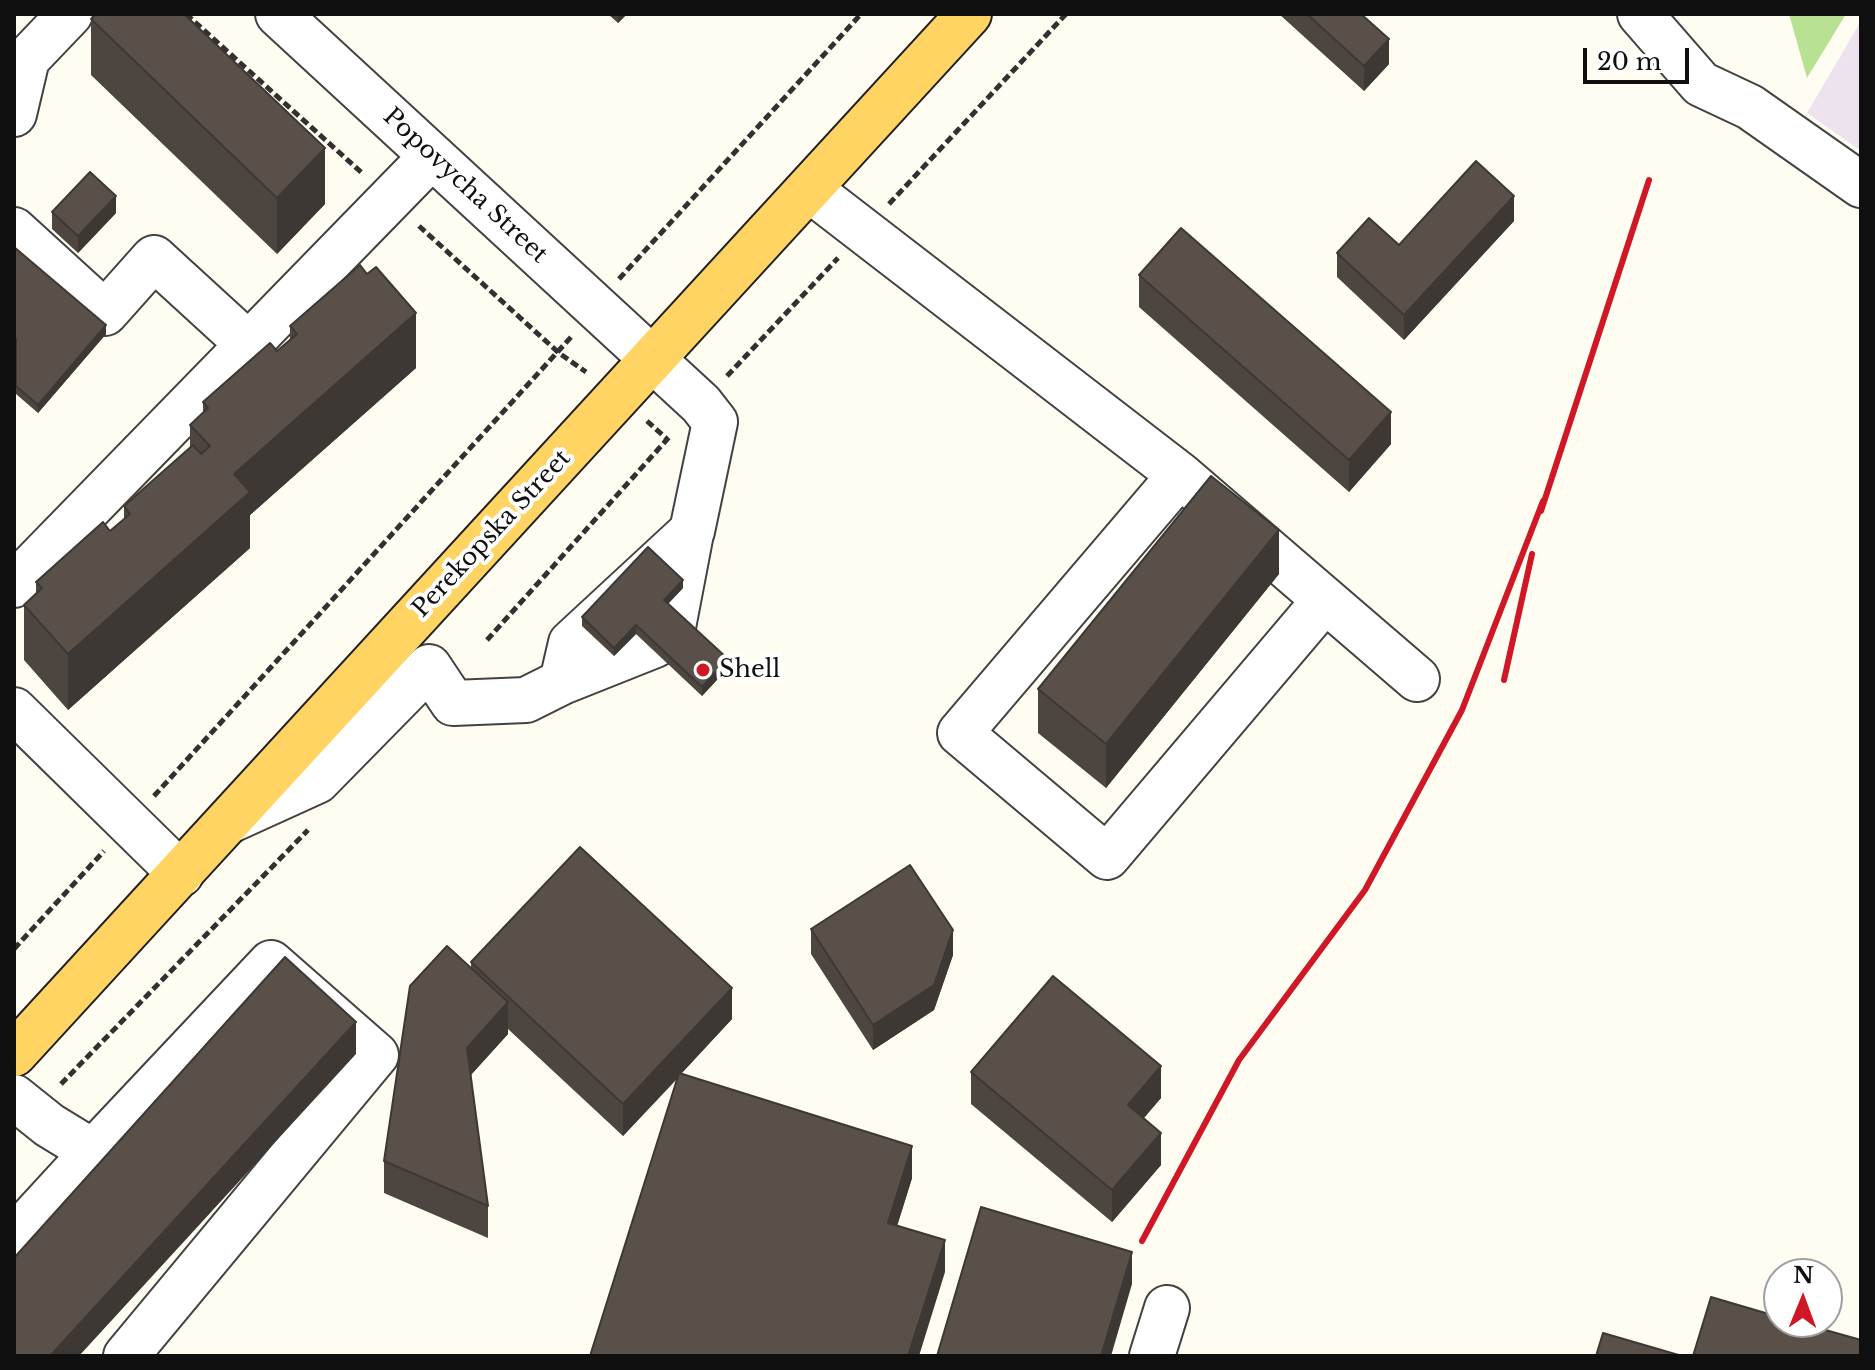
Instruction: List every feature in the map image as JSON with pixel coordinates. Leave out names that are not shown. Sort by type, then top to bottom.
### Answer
[{"type":"main road","name":"Perekopska Street","points":[[14,1054],[969,14]]},
{"type":"street","points":[[14,114],[27,59],[70,14]]},
{"type":"street","name":"Popovycha Street","points":[[278,14],[701,404]]},
{"type":"street","points":[[1640,14],[1701,84],[1750,107],[1861,185]]},
{"type":"street","points":[[14,585],[432,156]]},
{"type":"street","points":[[809,189],[1180,475],[1417,679]]},
{"type":"street","points":[[14,230],[105,313],[154,258],[249,345]]},
{"type":"street","points":[[229,821],[317,781],[429,667],[453,703],[526,700],[562,682],[655,645],[673,627],[715,422],[701,404]]},
{"type":"street","points":[[1180,475],[960,733],[1107,857],[1325,600]]},
{"type":"street","points":[[562,682],[571,643],[692,531]]},
{"type":"street","points":[[14,710],[181,874]]},
{"type":"street","points":[[14,1238],[271,963],[376,1055],[126,1356]]},
{"type":"street","points":[[24,1105],[93,1152]]},
{"type":"street","points":[[1152,1356],[1167,1308]]},
{"type":"path","points":[[14,949],[559,353],[595,306],[861,14]]},
{"type":"path","points":[[487,640],[701,404]]},
{"type":"path","points":[[24,1105],[309,829]]},
{"type":"shaded area","points":[[1861,21],[1861,151],[1807,113]]},
{"type":"green space","points":[[1789,14],[1846,14],[1807,78]]},
{"type":"building","points":[[96,14],[184,14],[325,148],[277,198],[91,19]]},
{"type":"building","points":[[1307,14],[1361,14],[1389,39],[1364,66]]},
{"type":"building","points":[[1476,161],[1514,196],[1404,315],[1337,253],[1369,218],[1399,245]]},
{"type":"building","points":[[90,172],[116,196],[78,236],[52,212]]},
{"type":"building","points":[[1181,228],[1391,412],[1349,460],[1139,275]]},
{"type":"building","points":[[14,247],[106,325],[38,405],[16,386]]},
{"type":"building","points":[[360,265],[367,274],[376,267],[416,313],[234,474],[250,492],[68,654],[24,605],[42,588],[36,582],[103,522],[110,531],[130,514],[124,506],[193,445],[201,454],[210,446],[190,425],[208,408],[203,402],[270,343],[277,351],[297,334],[290,326]]},
{"type":"building","points":[[1211,476],[1279,530],[1106,744],[1038,689]]},
{"type":"building","points":[[648,547],[683,580],[664,600],[728,659],[702,687],[636,625],[614,648],[582,617]]},
{"type":"building","points":[[580,847],[732,988],[623,1104],[471,962]]},
{"type":"building","points":[[910,865],[953,930],[934,985],[873,1025],[811,929]]},
{"type":"building","points":[[447,946],[508,1002],[467,1048],[488,1206],[384,1161],[410,986]]},
{"type":"building","points":[[285,957],[356,1022],[50,1356],[14,1356],[14,1258]]},
{"type":"building","points":[[1053,976],[1161,1066],[1128,1105],[1161,1133],[1112,1190],[971,1072]]},
{"type":"building","points":[[679,1073],[912,1146],[888,1223],[945,1240],[908,1356],[590,1356]]},
{"type":"building","points":[[981,1207],[1132,1252],[1101,1356],[937,1356]]},
{"type":"building","points":[[1711,1297],[1763,1312],[1763,1338],[1843,1338],[1843,1335],[1861,1340],[1861,1356],[1693,1356]]},
{"type":"building","points":[[1603,1333],[1682,1356],[1596,1356]]},
{"type":"railway","points":[[1541,511],[1649,180]]},
{"type":"railway","points":[[1142,1241],[1239,1060],[1365,890],[1462,710],[1543,501]]},
{"type":"railway","points":[[1504,680],[1532,554]]},
{"type":"place","name":"Shell","points":[[703,670]]}]
